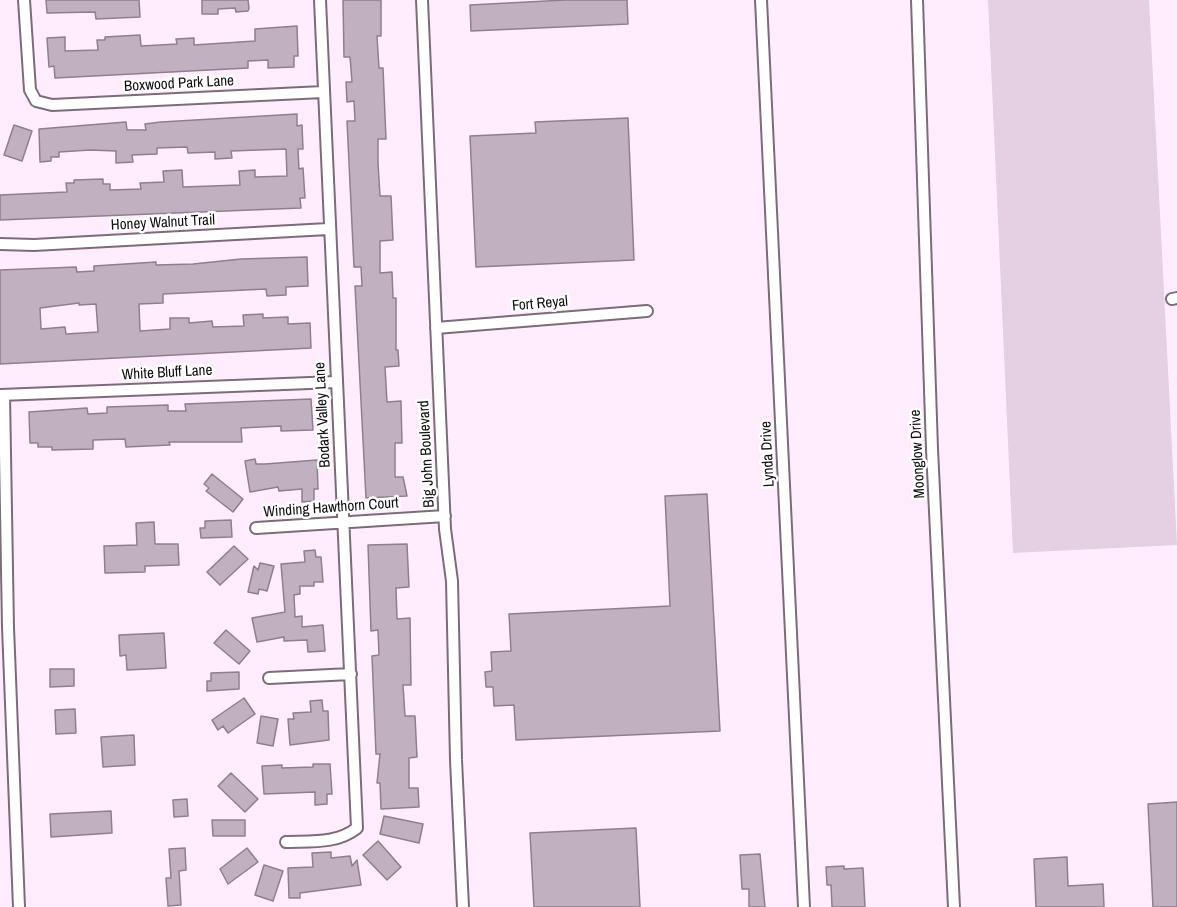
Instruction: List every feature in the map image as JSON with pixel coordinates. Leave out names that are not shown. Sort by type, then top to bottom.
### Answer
[{"type":"street","name":"Boxwood Park Lane","points":[[24,0],[30,90],[36,100],[52,105],[323,92]]},
{"type":"street","name":"Bodark Valley Lane","points":[[286,842],[334,840],[347,836],[357,828],[328,229],[320,0]]},
{"type":"street","name":"Big John Boulevard","points":[[422,0],[445,516],[452,581],[456,760],[463,907]]},
{"type":"street","name":"Lynda Drive","points":[[760,0],[804,907]]},
{"type":"street","name":"Moonglow Drive","points":[[917,0],[932,448],[954,907]]},
{"type":"street","name":"Honey Walnut Trail","points":[[0,244],[34,245],[328,229]]},
{"type":"street","name":"Fort Reyal","points":[[436,328],[647,310]]},
{"type":"street","name":"White Bluff Lane","points":[[2,395],[336,382]]},
{"type":"street","points":[[2,395],[4,627],[19,907]]},
{"type":"street","name":"Winding Hawthorn Court","points":[[256,528],[445,516]]},
{"type":"street","points":[[269,678],[351,674]]},
{"type":"shaded area","points":[[988,0],[1149,0],[1177,545],[1013,553]]},
{"type":"building","points":[[46,0],[139,0],[140,17],[96,19],[95,12],[47,13]]},
{"type":"building","points":[[202,0],[248,0],[249,8],[248,11],[236,12],[235,8],[218,9],[218,14],[202,14]]},
{"type":"building","points":[[343,0],[381,0],[381,36],[377,36],[379,68],[383,68],[386,139],[378,139],[378,163],[380,196],[391,196],[393,240],[380,241],[380,273],[392,272],[393,298],[396,298],[396,350],[398,350],[399,366],[385,367],[387,402],[401,401],[402,443],[395,443],[395,477],[403,477],[407,496],[366,498],[355,286],[362,286],[361,267],[354,267],[347,121],[355,121],[354,101],[347,102],[346,82],[352,82],[350,57],[344,57]]},
{"type":"building","points":[[565,0],[627,0],[628,24],[471,31],[470,5]]},
{"type":"building","points":[[297,26],[298,56],[294,56],[294,67],[268,68],[268,60],[248,61],[248,68],[55,78],[54,66],[49,67],[47,38],[65,37],[65,51],[98,50],[97,40],[105,40],[105,37],[140,35],[141,46],[177,44],[176,39],[194,38],[194,45],[255,41],[255,29]]},
{"type":"building","points":[[297,114],[297,126],[302,125],[303,149],[298,149],[299,169],[303,168],[305,198],[300,198],[301,208],[0,220],[0,195],[67,192],[66,183],[74,183],[74,180],[103,179],[103,184],[110,184],[110,190],[141,189],[140,183],[164,182],[163,171],[182,170],[183,187],[240,185],[239,171],[255,170],[255,177],[287,176],[286,149],[231,151],[232,158],[215,159],[215,152],[188,153],[187,147],[157,148],[157,154],[132,155],[133,162],[116,163],[116,151],[90,150],[59,152],[59,157],[51,157],[51,161],[40,162],[39,129],[126,122],[127,130],[146,130],[145,124],[161,122]]},
{"type":"building","points":[[628,118],[634,260],[476,267],[470,136],[536,133],[535,122]]},
{"type":"building","points":[[14,125],[32,131],[22,161],[4,155]]},
{"type":"building","points":[[307,257],[308,286],[286,287],[286,295],[267,296],[266,289],[163,294],[163,303],[139,304],[140,331],[170,329],[170,318],[189,318],[189,323],[212,321],[213,327],[244,326],[243,315],[263,314],[263,318],[288,317],[288,324],[310,323],[311,348],[0,364],[0,270],[76,267],[77,272],[94,271],[94,266],[156,262],[156,265],[193,264],[241,259]],"holes":[[[79,303],[79,305],[96,304],[98,332],[66,334],[65,327],[41,329],[40,308]]]},
{"type":"building","points":[[311,399],[313,430],[281,431],[281,426],[241,428],[242,442],[169,442],[170,445],[126,447],[125,439],[93,440],[93,449],[52,450],[52,447],[38,447],[38,443],[30,443],[29,412],[87,408],[88,414],[107,413],[107,407],[168,405],[168,411],[186,411],[185,404]]},
{"type":"building","points":[[255,459],[256,464],[317,460],[318,489],[314,489],[314,501],[302,502],[302,489],[279,491],[278,487],[250,492],[245,461]]},
{"type":"building","points":[[212,474],[243,499],[233,512],[206,491],[209,488],[204,484]]},
{"type":"building","points":[[707,494],[720,731],[516,740],[514,705],[494,706],[493,687],[486,687],[485,672],[492,671],[491,652],[511,651],[509,614],[670,606],[665,496]]},
{"type":"building","points":[[231,520],[232,537],[201,538],[200,528],[205,528],[205,521]]},
{"type":"building","points":[[154,522],[155,544],[178,544],[179,565],[145,566],[145,572],[105,573],[104,546],[137,545],[136,523]]},
{"type":"building","points":[[407,544],[409,587],[396,588],[397,619],[410,618],[411,685],[403,685],[405,716],[415,716],[417,757],[409,758],[409,788],[418,788],[419,807],[381,809],[380,783],[377,783],[380,754],[376,754],[372,656],[379,655],[378,630],[371,631],[368,545]]},
{"type":"building","points":[[234,546],[248,559],[220,585],[207,572]]},
{"type":"building","points":[[315,550],[316,557],[321,557],[323,582],[314,582],[314,586],[300,586],[300,594],[294,595],[295,617],[302,616],[302,627],[323,625],[325,651],[308,652],[307,640],[284,641],[284,637],[257,642],[252,618],[285,612],[281,564],[305,562],[304,551]]},
{"type":"building","points":[[260,563],[274,566],[267,591],[259,589],[258,594],[248,592],[254,566],[258,570]]},
{"type":"building","points":[[226,630],[250,651],[239,664],[214,643]]},
{"type":"building","points":[[164,633],[166,668],[127,670],[126,655],[120,656],[119,635]]},
{"type":"building","points":[[50,669],[74,669],[74,686],[50,687]]},
{"type":"building","points":[[239,672],[239,689],[207,691],[207,681],[211,681],[211,673]]},
{"type":"building","points":[[244,698],[255,714],[228,733],[223,726],[218,730],[212,720]]},
{"type":"building","points":[[322,700],[323,711],[328,711],[329,740],[290,745],[288,719],[294,719],[293,713],[311,712],[310,701]]},
{"type":"building","points":[[75,709],[76,733],[56,734],[55,710]]},
{"type":"building","points":[[261,716],[278,719],[273,746],[257,743]]},
{"type":"building","points":[[134,735],[135,765],[103,767],[101,737]]},
{"type":"building","points":[[313,764],[330,764],[332,794],[327,794],[327,804],[315,805],[315,792],[264,794],[262,766],[313,767]]},
{"type":"building","points":[[231,773],[258,799],[245,812],[218,786]]},
{"type":"building","points":[[187,799],[188,816],[174,817],[173,800]]},
{"type":"building","points":[[1177,802],[1177,907],[1153,907],[1148,804]]},
{"type":"building","points":[[111,811],[112,833],[51,837],[50,814]]},
{"type":"building","points":[[384,816],[423,824],[419,843],[380,834]]},
{"type":"building","points":[[212,820],[245,820],[245,836],[213,836]]},
{"type":"building","points":[[636,828],[640,907],[534,907],[530,833]]},
{"type":"building","points":[[378,841],[401,867],[387,880],[363,855]]},
{"type":"building","points":[[185,848],[186,870],[179,871],[181,905],[168,906],[166,878],[171,878],[169,849]]},
{"type":"building","points":[[247,848],[258,862],[228,884],[220,869]]},
{"type":"building","points":[[331,852],[331,858],[350,856],[352,866],[357,860],[361,885],[300,893],[300,898],[289,898],[288,868],[313,867],[312,853]]},
{"type":"building","points":[[760,854],[765,907],[749,907],[749,889],[742,889],[740,855]]},
{"type":"building","points":[[1067,857],[1068,886],[1103,884],[1104,907],[1036,907],[1034,859]]},
{"type":"building","points":[[264,865],[283,871],[273,901],[255,895]]},
{"type":"building","points":[[844,866],[844,869],[863,868],[865,907],[832,907],[831,885],[827,885],[826,867]]}]
